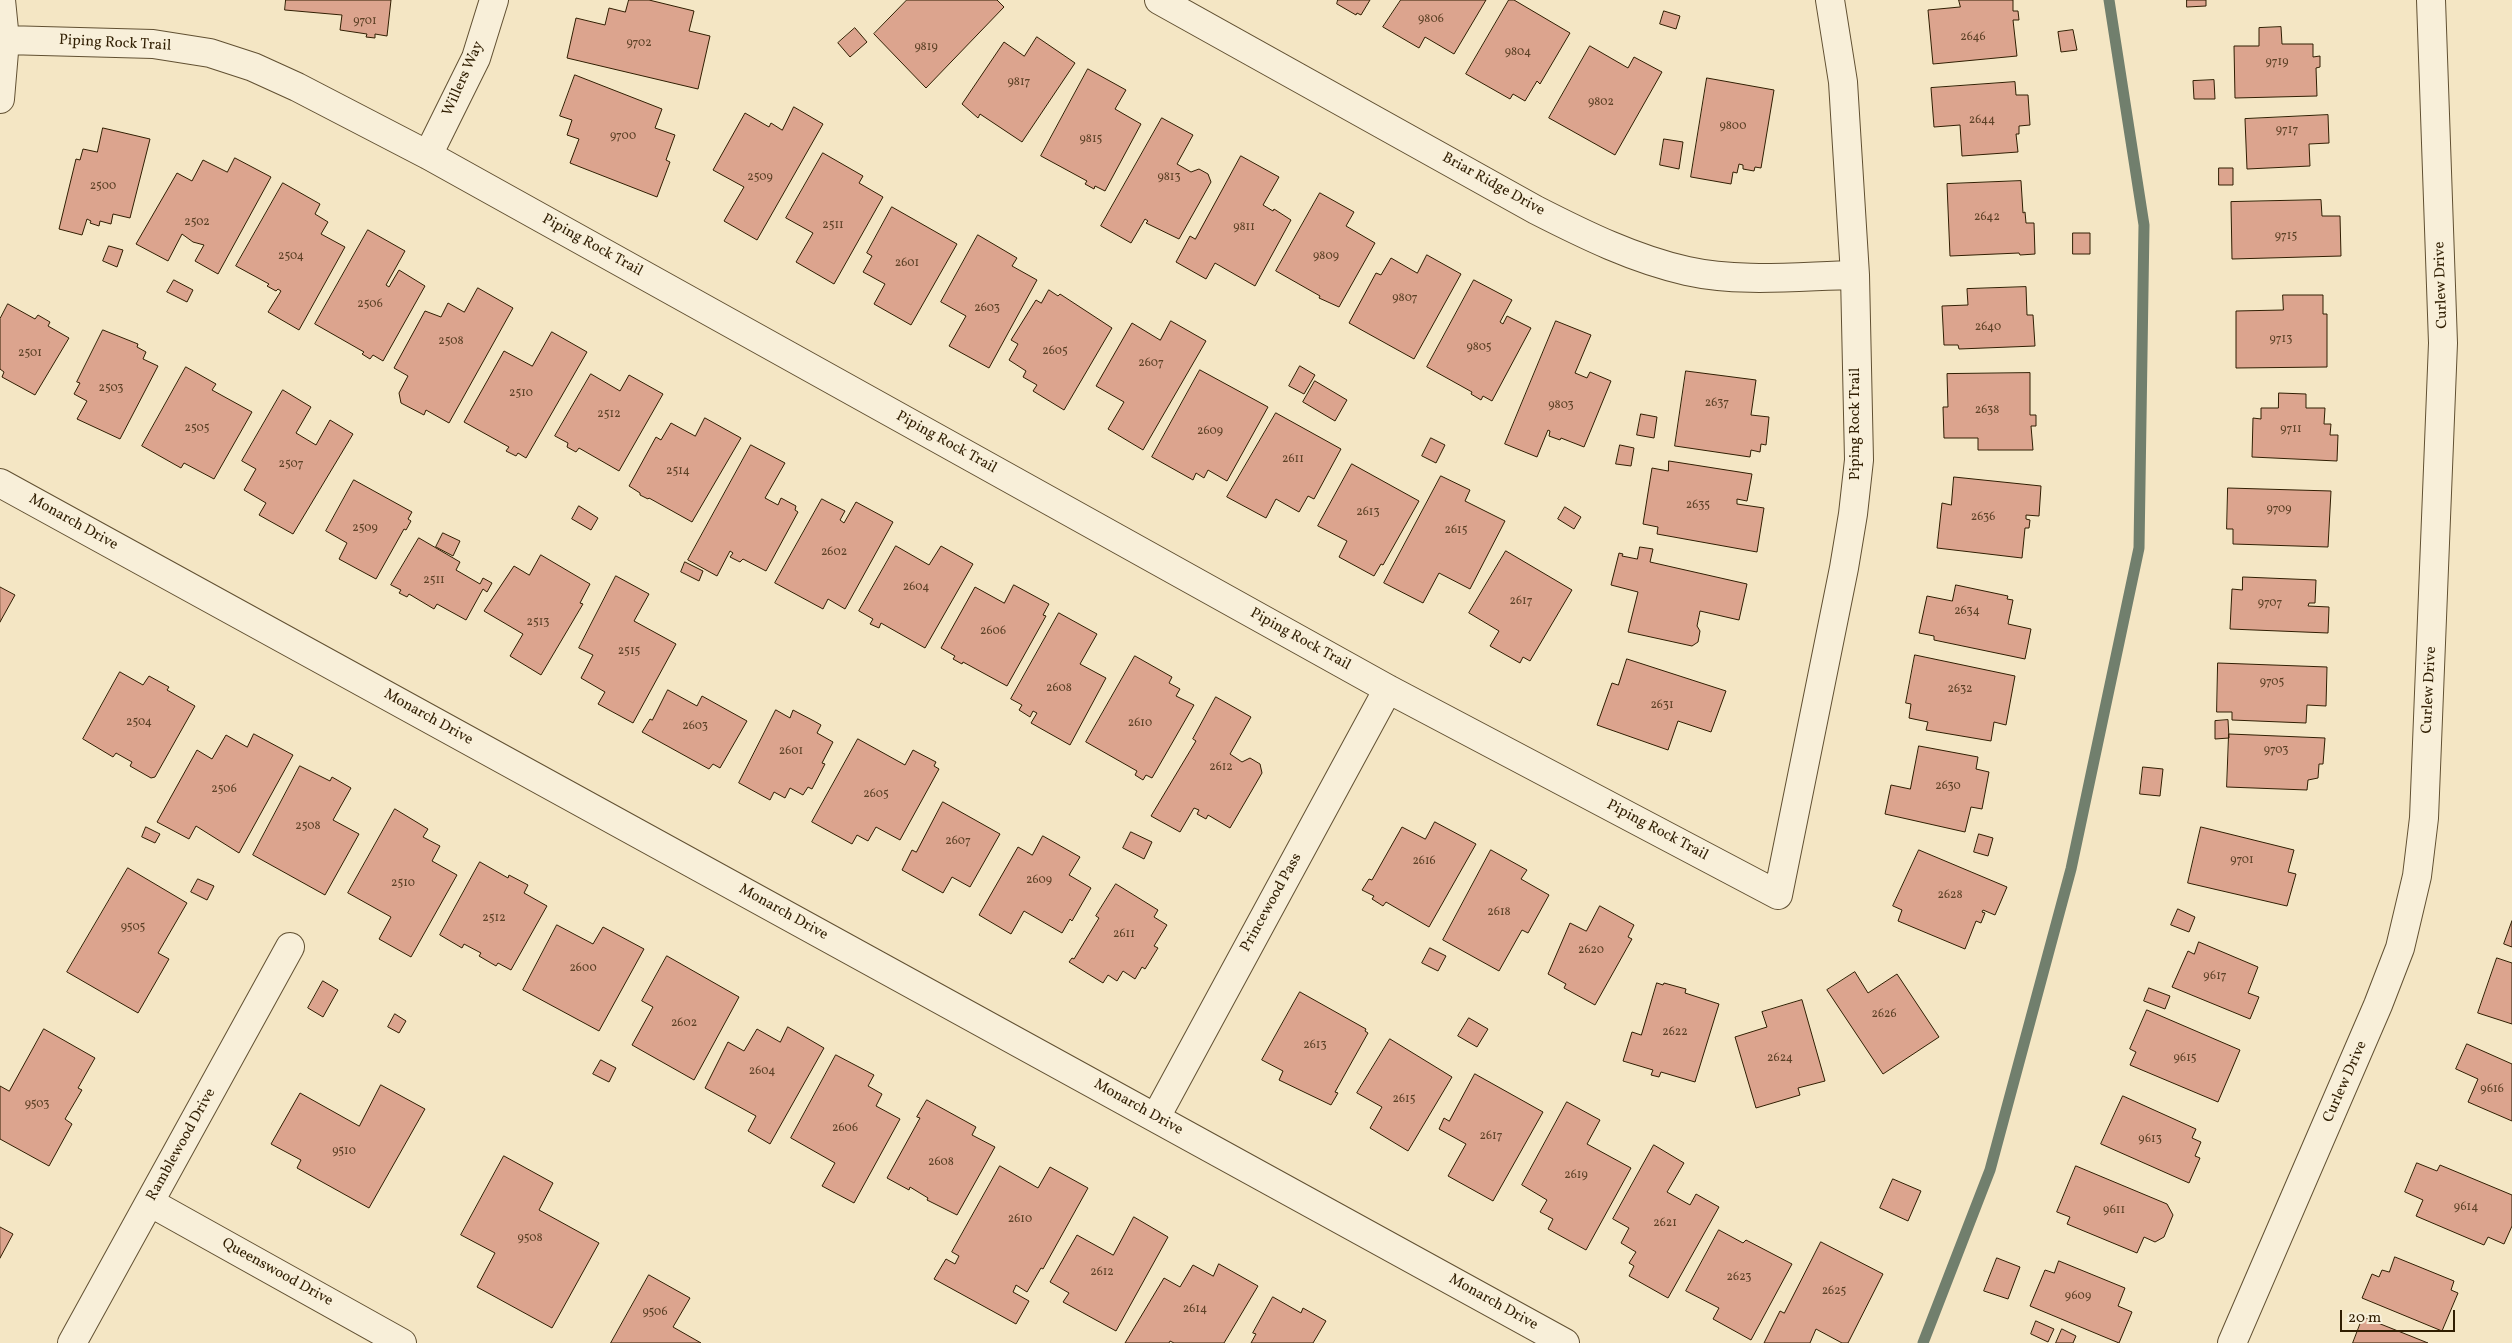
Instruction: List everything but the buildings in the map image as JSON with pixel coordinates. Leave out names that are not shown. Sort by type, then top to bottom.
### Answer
[{"type":"street","points":[[0,99],[5,40],[1,0]]},
{"type":"street","name":"Willers Way","points":[[428,155],[476,58],[494,0]]},
{"type":"street","name":"Briar Ridge Drive","points":[[1160,0],[1536,210],[1592,238],[1641,258],[1689,271],[1748,277],[1854,275]]},
{"type":"street","name":"Piping Rock Trail","points":[[5,40],[153,44],[210,53],[253,67],[298,87],[428,155],[1388,689],[1778,895],[1853,514],[1859,460],[1854,275],[1844,82],[1830,0]]},
{"type":"street","name":"Curlew Drive","points":[[2232,1343],[2375,1014],[2400,948],[2417,876],[2424,818],[2443,343],[2431,0]]},
{"type":"street","name":"Monarch Drive","points":[[0,483],[1565,1343]]},
{"type":"street","name":"Princewood Pass","points":[[1156,1118],[1388,689]]},
{"type":"street","name":"Ramblewood Drive","points":[[72,1343],[151,1203],[290,947]]},
{"type":"street","name":"Queenswood Drive","points":[[151,1203],[402,1343]]},
{"type":"waterway","points":[[1923,1343],[1990,1170],[2071,869],[2139,548],[2144,225],[2109,0]]}]
